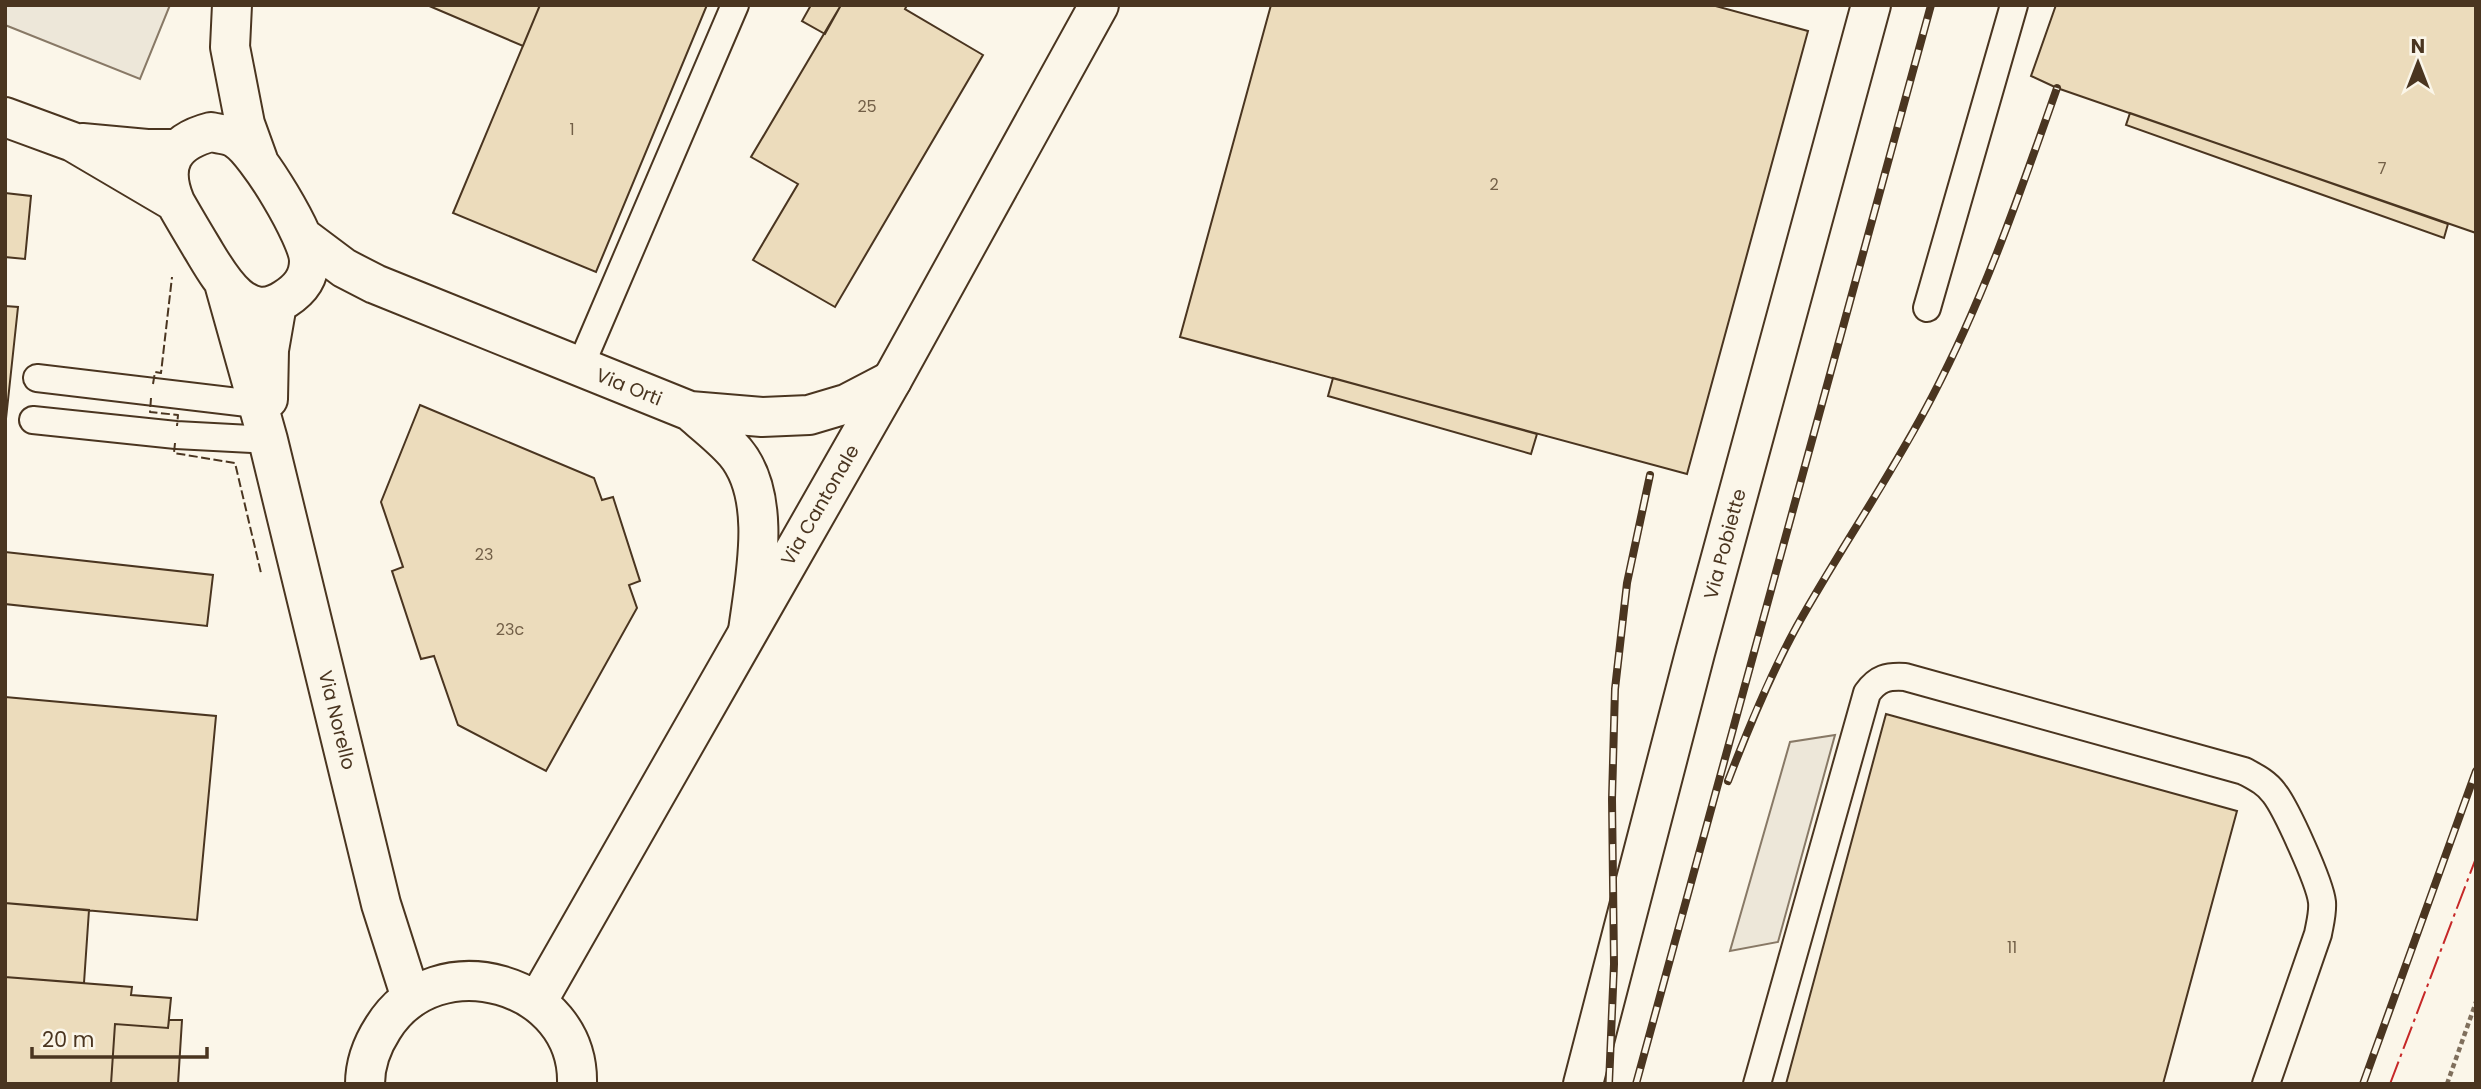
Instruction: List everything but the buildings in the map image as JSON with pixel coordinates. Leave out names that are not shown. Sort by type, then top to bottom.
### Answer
[{"type":"street","name":"Via Norello","points":[[232,5],[230,47],[245,124],[258,160],[304,238],[309,260],[307,274],[289,297],[269,350],[268,440]]},
{"type":"street","name":"Via Cantonale","points":[[537,1002],[892,380],[1099,5]]},
{"type":"street","name":"Via Pobiette","points":[[1583,1084],[1695,653],[1871,5]]},
{"type":"street","name":"Via Norello","points":[[230,47],[210,106],[170,163],[169,189],[224,283],[236,296],[248,303],[262,306],[289,297]]},
{"type":"street","points":[[5,117],[73,142],[175,202]]},
{"type":"street","name":"Via Norello","points":[[186,143],[211,132],[225,134],[237,139],[258,160]]},
{"type":"street","points":[[73,142],[147,149],[186,143]]},
{"type":"street","name":"Via Orti","points":[[304,238],[344,268],[375,284],[690,411],[762,417],[809,415],[846,404],[892,380]]},
{"type":"street","name":"Via Norello","points":[[224,283],[268,440],[381,904],[411,998]]},
{"type":"street","name":"Via Orti","points":[[289,297],[335,284],[375,284]]},
{"type":"street","points":[[690,411],[736,452],[748,475],[759,514],[759,544],[748,631]]},
{"type":"street","points":[[365,1084],[373,1045],[389,1018],[411,998],[442,983],[475,979],[508,986],[537,1002],[557,1022],[570,1048],[577,1084]]},
{"type":"lane","points":[[580,367],[735,5]]},
{"type":"lane","points":[[1927,308],[2014,5]]},
{"type":"lane","points":[[37,378],[256,404]]},
{"type":"lane","points":[[33,420],[176,435],[268,440]]},
{"type":"lane","points":[[1757,1084],[1867,694],[1875,682],[1888,676],[1905,677],[2244,771],[2263,781],[2276,794],[2318,882],[2322,917],[2266,1084]]},
{"type":"path","points":[[2447,1084],[2476,1002]]},
{"type":"shaded area","points":[[5,5],[170,5],[140,79],[5,25]]},
{"type":"shaded area","points":[[1835,735],[1778,942],[1730,951],[1790,742]]},
{"type":"railway","points":[[1636,1084],[1931,5]]},
{"type":"railway","points":[[1728,781],[1787,645],[1813,597],[1900,455],[1951,360],[2000,245],[2057,88]]},
{"type":"railway","points":[[1609,1084],[1614,964],[1612,799],[1615,689],[1627,583],[1650,475]]},
{"type":"railway","points":[[2363,1084],[2476,771]]},
{"type":"fence","points":[[153,384],[155,372],[161,373],[172,277]]},
{"type":"fence","points":[[151,398],[150,412],[178,415],[177,426]]},
{"type":"fence","points":[[175,443],[174,453],[235,463],[261,573]]},
{"type":"power","points":[[2390,1084],[2476,858]]}]
